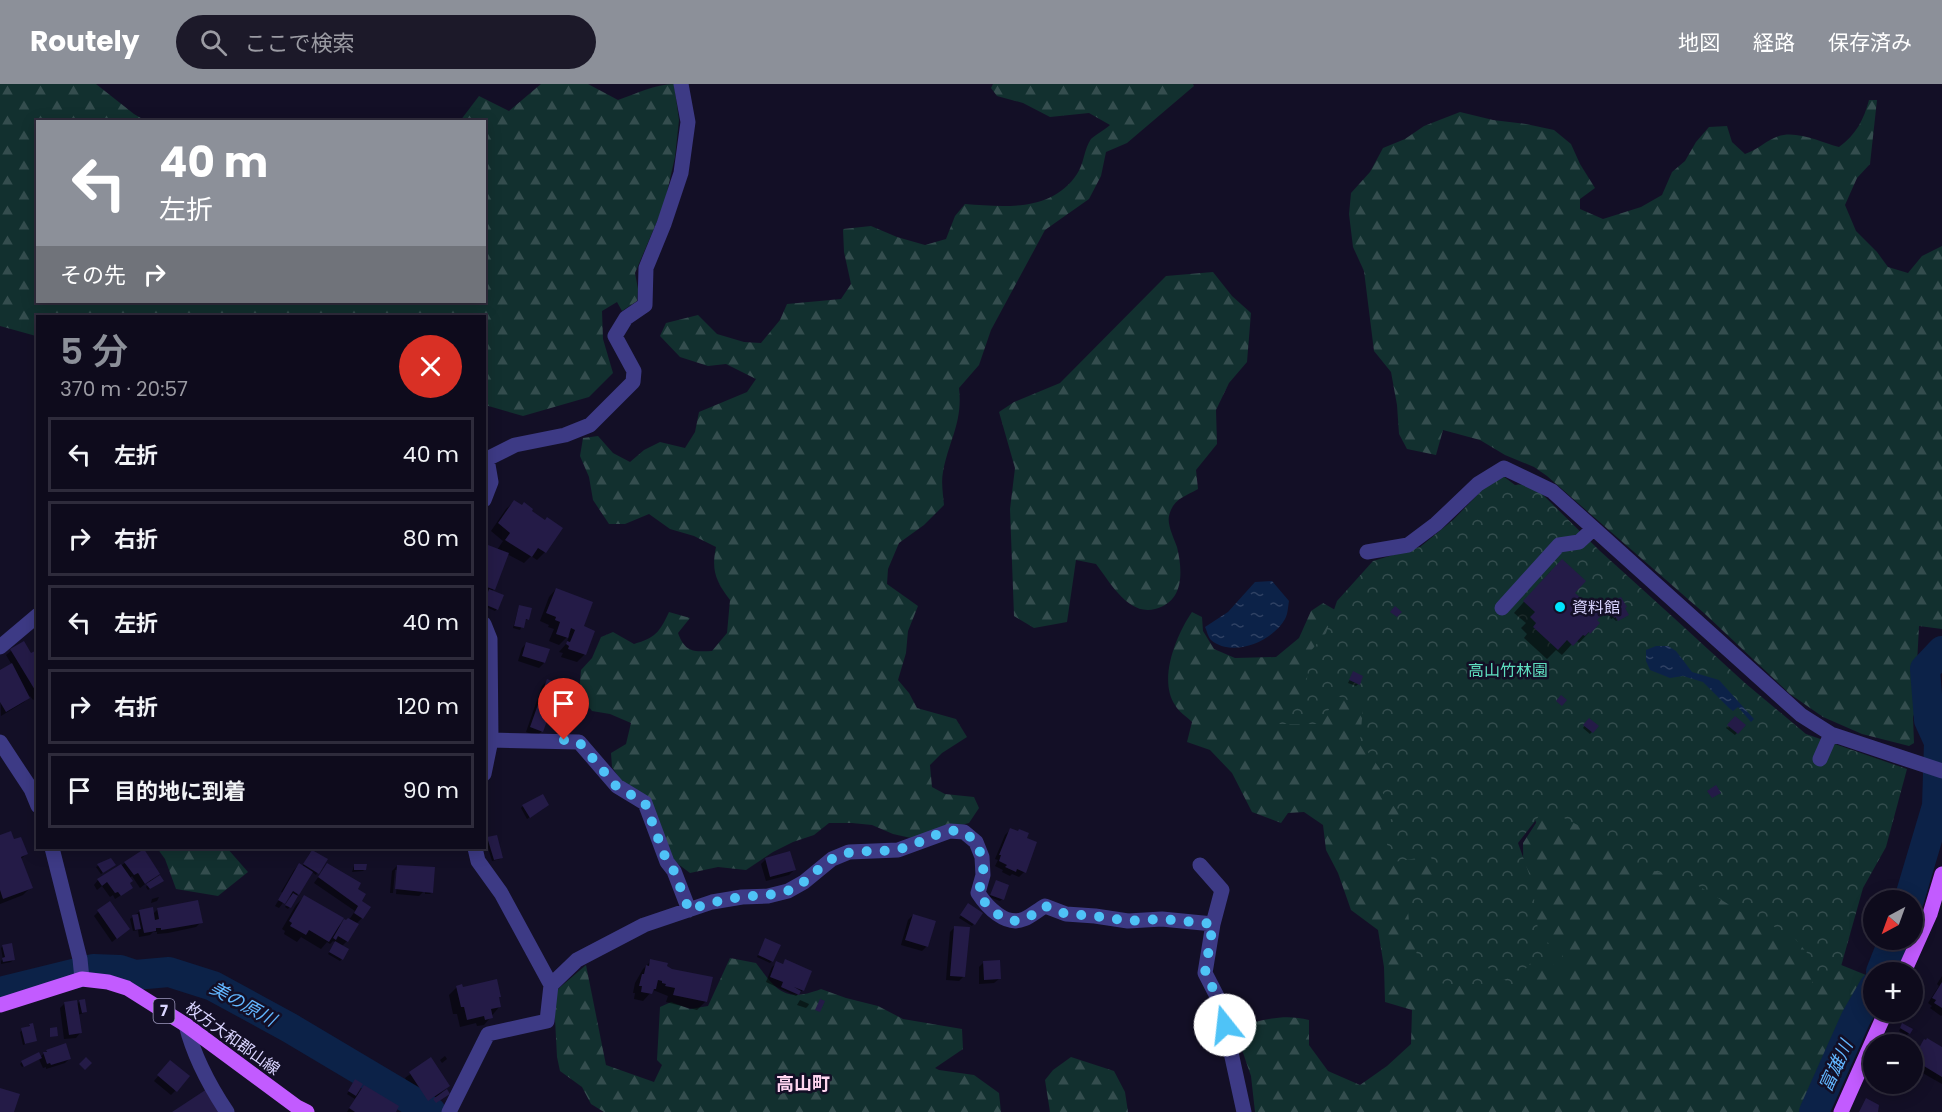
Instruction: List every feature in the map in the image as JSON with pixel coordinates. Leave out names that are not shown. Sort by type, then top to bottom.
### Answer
[{"type":"main road","points":[[1908,962],[1930,914],[1942,874]]},
{"type":"main road","name":"枚方大和郡山線","points":[[0,1005],[82,979],[108,982],[127,988],[186,1025],[298,1110]]},
{"type":"main road","points":[[1841,1112],[1881,1022]]},
{"type":"street","points":[[486,494],[490,482],[487,459],[515,445],[565,435],[590,425],[633,382],[634,371],[615,336],[626,318],[645,304],[646,268],[681,173],[687,122],[681,84]]},
{"type":"street","points":[[1366,552],[1408,545],[1436,524],[1479,484],[1504,468],[1552,491],[1801,715],[1831,734],[1942,771]]},
{"type":"street","points":[[1502,608],[1559,545],[1579,542],[1593,529]]},
{"type":"street","points":[[0,647],[36,617]]},
{"type":"street","points":[[486,629],[490,639],[491,740],[486,764]]},
{"type":"street","points":[[1820,759],[1831,734]]},
{"type":"street","points":[[491,740],[579,742],[616,786],[645,803],[667,862],[674,871],[689,910]]},
{"type":"street","points":[[0,742],[31,789],[36,801]]},
{"type":"street","points":[[551,985],[578,960],[644,925],[712,902],[768,896],[788,891],[804,882],[832,860],[849,852],[898,850],[950,831],[964,832],[976,842],[982,857],[983,875],[978,893],[986,906],[1007,920],[1023,920],[1045,906],[1066,914],[1128,921],[1162,919],[1213,924]]},
{"type":"street","points":[[52,849],[80,959],[82,979]]},
{"type":"street","points":[[451,1108],[488,1034],[547,1022],[551,985],[501,893],[478,861],[475,849]]},
{"type":"street","points":[[1200,865],[1222,890],[1213,924],[1205,973],[1225,1012],[1225,1025],[1244,1112]]},
{"type":"street","points":[[186,1025],[191,1047],[227,1112]]},
{"type":"green space","points":[[0,84],[96,84],[144,120],[36,120],[36,303],[486,303],[486,120],[461,120],[479,96],[509,111],[541,84],[588,84],[618,100],[653,87],[674,84],[679,120],[675,157],[664,205],[635,273],[638,289],[637,301],[622,311],[617,302],[602,311],[603,339],[613,373],[589,397],[523,416],[486,405],[486,315],[36,315],[36,336],[0,326]]},
{"type":"green space","points":[[993,84],[1193,84],[1194,86],[1127,143],[1106,152],[1101,176],[1089,199],[1045,230],[991,330],[979,365],[959,388],[959,411],[942,476],[944,505],[924,525],[899,543],[888,569],[887,584],[918,606],[908,631],[906,653],[898,680],[909,693],[917,708],[956,719],[967,737],[942,753],[930,765],[932,787],[945,794],[974,797],[979,808],[969,823],[911,838],[893,834],[872,825],[829,823],[814,835],[773,852],[746,870],[718,867],[690,873],[674,861],[612,767],[611,753],[626,744],[631,723],[610,714],[592,711],[579,694],[581,670],[592,658],[601,637],[613,632],[634,644],[641,642],[656,633],[669,612],[690,618],[678,633],[690,650],[712,651],[727,633],[730,600],[716,575],[714,563],[716,547],[694,536],[670,529],[649,514],[625,524],[609,524],[593,500],[589,477],[580,456],[583,438],[598,436],[613,453],[630,462],[644,450],[660,442],[685,448],[695,432],[699,412],[747,392],[756,379],[726,364],[708,366],[680,357],[660,336],[666,323],[698,315],[717,334],[744,342],[761,343],[780,320],[787,304],[841,299],[851,284],[844,252],[843,229],[871,226],[925,245],[946,239],[955,216],[965,204],[1011,206],[1027,204],[1055,195],[1067,186],[1077,174],[1091,139],[1110,125],[1089,113],[1050,117],[1023,103],[997,96],[991,88]]},
{"type":"green space","points":[[1869,100],[1877,100],[1870,164],[1857,178],[1845,205],[1856,231],[1888,267],[1908,273],[1922,256],[1942,246],[1942,629],[1919,626],[1917,664],[1920,699],[1913,717],[1914,743],[1909,746],[1862,734],[1823,717],[1790,694],[1705,614],[1534,467],[1505,455],[1480,440],[1443,430],[1436,455],[1407,449],[1399,434],[1391,372],[1374,351],[1364,271],[1353,247],[1349,214],[1351,193],[1370,172],[1383,148],[1405,139],[1424,126],[1460,112],[1554,130],[1571,144],[1595,188],[1580,199],[1580,209],[1603,219],[1641,207],[1662,195],[1672,172],[1685,161],[1696,142],[1709,127],[1727,126],[1732,142],[1745,154],[1774,138],[1790,134],[1839,147],[1858,126]]},
{"type":"green space","points":[[1213,272],[1232,296],[1251,313],[1247,362],[1229,383],[1216,410],[1217,444],[1196,470],[1198,489],[1176,502],[1169,516],[1180,566],[1176,593],[1165,605],[1145,610],[1128,603],[1096,564],[1076,560],[1067,622],[1034,628],[1014,616],[1010,509],[1015,468],[999,412],[1014,402],[1060,383],[1166,276]]},
{"type":"green space","name":"高山竹林園","points":[[1503,476],[1515,485],[1526,484],[1537,489],[1600,551],[1745,683],[1806,734],[1907,769],[1886,847],[1863,888],[1840,970],[1825,983],[1812,983],[1813,960],[1792,935],[1783,937],[1772,924],[1741,912],[1692,882],[1636,866],[1605,839],[1564,818],[1539,816],[1518,843],[1532,882],[1539,938],[1560,949],[1567,968],[1533,960],[1512,985],[1481,963],[1483,989],[1425,981],[1410,931],[1407,901],[1424,882],[1441,874],[1430,856],[1394,862],[1380,826],[1400,814],[1381,791],[1380,769],[1360,741],[1363,707],[1338,696],[1319,724],[1279,724],[1306,692],[1309,653],[1326,633],[1337,601],[1373,561],[1420,547],[1453,520],[1492,480]]},
{"type":"green space","points":[[1323,603],[1337,611],[1370,697],[1524,918],[1523,843],[1536,823],[1528,781],[1686,854],[1824,958],[1863,974],[1863,981],[1801,1112],[1255,1112],[1251,1076],[1240,1044],[1241,1026],[1275,1018],[1292,1017],[1309,1020],[1309,1045],[1328,1071],[1360,1085],[1387,1066],[1411,1044],[1412,1010],[1385,1002],[1384,967],[1378,930],[1351,910],[1338,873],[1326,850],[1323,825],[1304,812],[1288,813],[1281,823],[1252,812],[1232,773],[1210,750],[1187,742],[1192,722],[1180,712],[1170,695],[1168,683],[1171,658],[1180,633],[1192,612],[1202,617],[1203,631],[1214,649],[1235,658],[1276,657],[1299,638],[1311,611]]},
{"type":"green space","points":[[158,849],[228,849],[248,872],[218,896],[176,889],[165,859]]},
{"type":"green space","points":[[730,958],[756,963],[770,981],[783,992],[799,995],[821,989],[878,1006],[903,1019],[962,1029],[963,1049],[935,1068],[974,1075],[999,1093],[1001,1112],[604,1112],[591,1104],[582,1087],[560,1071],[557,1057],[554,1000],[558,989],[586,965],[606,1065],[654,1082],[662,1065],[657,1060],[660,1007],[671,1002],[690,1009],[708,1006]]},
{"type":"green space","points":[[1071,1057],[1114,1071],[1125,1092],[1128,1112],[1050,1112],[1045,1080],[1053,1070]]},
{"type":"water","points":[[1272,581],[1289,601],[1286,617],[1271,635],[1251,645],[1230,648],[1211,640],[1205,627],[1228,612],[1255,582]]},
{"type":"water","points":[[1656,646],[1668,646],[1676,651],[1692,672],[1719,680],[1754,719],[1751,722],[1738,707],[1733,711],[1703,682],[1683,676],[1670,678],[1650,670],[1646,661],[1646,650]]},
{"type":"building","points":[[514,500],[522,505],[524,502],[545,520],[547,517],[563,528],[546,553],[538,548],[532,557],[505,540],[510,533],[498,523]]},
{"type":"building","points":[[488,545],[509,553],[495,590],[486,587]]},
{"type":"building","name":"資料館","points":[[1562,559],[1586,581],[1575,593],[1601,616],[1597,620],[1600,623],[1590,634],[1589,632],[1583,635],[1573,646],[1567,640],[1558,650],[1533,627],[1536,623],[1530,617],[1535,612],[1523,601]]},
{"type":"building","points":[[556,588],[593,602],[584,626],[595,631],[586,655],[568,649],[567,641],[570,642],[575,630],[571,628],[568,638],[556,634],[560,622],[555,620],[556,617],[546,613]]},
{"type":"building","points":[[489,589],[504,595],[498,610],[486,605]]},
{"type":"building","points":[[1621,597],[1629,615],[1618,621],[1606,605]]},
{"type":"building","points":[[519,605],[532,608],[524,628],[514,626]]},
{"type":"building","points":[[1395,606],[1402,612],[1397,617],[1390,612]]},
{"type":"building","points":[[24,641],[31,653],[36,652],[36,692],[10,649]]},
{"type":"building","points":[[526,642],[550,649],[545,663],[522,656]]},
{"type":"building","points":[[12,663],[30,698],[6,712],[0,702],[0,670]]},
{"type":"building","points":[[1353,671],[1363,676],[1360,685],[1349,680]]},
{"type":"building","points":[[547,679],[567,687],[561,704],[554,701],[543,732],[530,727]]},
{"type":"building","points":[[1561,695],[1567,700],[1562,706],[1556,701]]},
{"type":"building","points":[[1735,716],[1746,725],[1738,734],[1727,725]]},
{"type":"building","points":[[1589,718],[1599,726],[1593,733],[1583,725]]},
{"type":"building","points":[[1716,785],[1721,793],[1712,798],[1707,791]]},
{"type":"building","points":[[543,794],[549,805],[530,818],[522,805]]},
{"type":"building","points":[[1010,828],[1029,833],[1027,838],[1037,842],[1026,873],[1017,869],[1016,872],[999,861],[1001,855],[999,855]]},
{"type":"building","points":[[11,831],[14,839],[21,837],[28,854],[21,857],[33,888],[3,899],[0,890],[0,835]]},
{"type":"building","points":[[497,835],[503,858],[494,860],[487,837]]},
{"type":"building","points":[[144,849],[160,874],[145,884],[138,873],[134,875],[124,862]]},
{"type":"building","points":[[312,850],[328,859],[319,874],[303,864]]},
{"type":"building","points":[[790,851],[796,870],[770,877],[765,858]]},
{"type":"building","points":[[111,858],[116,865],[103,873],[97,864]]},
{"type":"building","points":[[299,863],[313,872],[299,895],[293,891],[285,904],[278,900]]},
{"type":"building","points":[[327,863],[361,883],[358,889],[366,894],[362,901],[371,907],[363,919],[354,913],[358,906],[318,877]]},
{"type":"building","points":[[121,864],[133,881],[130,883],[133,888],[121,896],[118,892],[115,893],[107,882],[102,886],[97,879]]},
{"type":"building","points":[[354,864],[367,864],[366,870],[354,870]]},
{"type":"building","points":[[397,865],[435,867],[433,893],[395,889]]},
{"type":"building","points":[[160,875],[164,881],[150,889],[146,884]]},
{"type":"building","points":[[996,880],[1009,885],[1004,900],[990,895]]},
{"type":"building","points":[[293,893],[298,896],[291,908],[285,905]]},
{"type":"building","points":[[304,895],[344,918],[329,942],[309,930],[306,935],[290,926],[292,923],[289,921]]},
{"type":"building","points":[[198,900],[203,923],[161,930],[161,928],[156,928],[156,931],[144,933],[139,910],[153,907],[155,920],[159,919],[157,908]]},
{"type":"building","points":[[110,901],[130,929],[117,939],[97,910]]},
{"type":"building","points":[[968,903],[983,913],[975,925],[960,915]]},
{"type":"building","points":[[138,914],[141,929],[135,930],[132,915]]},
{"type":"building","points":[[913,914],[936,921],[928,947],[905,940]]},
{"type":"building","points":[[348,918],[359,924],[348,942],[338,936],[336,940],[333,938],[344,919]]},
{"type":"building","points":[[954,926],[970,927],[965,977],[950,976]]},
{"type":"building","points":[[765,938],[781,945],[773,962],[758,955]]},
{"type":"building","points":[[335,941],[349,949],[343,960],[329,952]]},
{"type":"building","points":[[12,943],[15,960],[3,962],[2,958],[5,957],[2,945]]},
{"type":"building","points":[[650,959],[668,963],[667,966],[672,969],[713,977],[707,1002],[673,995],[675,988],[665,986],[666,984],[658,980],[652,994],[641,992],[642,986],[639,986],[642,974],[644,974],[646,965],[649,966]]},
{"type":"building","points":[[785,959],[812,971],[804,991],[794,987],[801,991],[799,995],[781,987],[783,982],[770,977],[776,961],[783,964]]},
{"type":"building","points":[[1000,960],[1001,979],[984,980],[983,961]]},
{"type":"building","points":[[497,979],[501,1007],[491,1009],[493,1018],[485,1020],[484,1016],[467,1020],[456,986],[462,984],[463,987]]},
{"type":"building","points":[[1942,982],[1942,1008],[1934,1003],[1936,1000],[1932,998]]},
{"type":"building","points":[[85,999],[87,1012],[82,1013],[79,1000]]},
{"type":"building","points":[[820,999],[825,1001],[820,1012],[815,1010]]},
{"type":"building","points":[[77,1000],[82,1033],[69,1035],[64,1002]]},
{"type":"building","points":[[33,1023],[37,1041],[25,1044],[21,1028]]},
{"type":"building","points":[[1902,1023],[1913,1029],[1910,1034],[1900,1028]]},
{"type":"building","points":[[57,1027],[58,1036],[50,1037],[50,1028]]},
{"type":"building","points":[[1927,1038],[1942,1047],[1942,1077],[1923,1065],[1923,1041]]},
{"type":"building","points":[[66,1043],[71,1059],[47,1064],[43,1052]]},
{"type":"building","points":[[39,1052],[42,1058],[24,1067],[21,1061]]},
{"type":"building","points":[[86,1057],[92,1063],[85,1070],[79,1064]]},
{"type":"building","points":[[431,1057],[450,1086],[428,1101],[409,1072]]},
{"type":"building","points":[[170,1060],[190,1076],[177,1092],[157,1075]]},
{"type":"building","points":[[355,1079],[363,1084],[356,1096],[348,1091]]},
{"type":"building","points":[[364,1085],[399,1106],[396,1112],[355,1112],[349,1108]]},
{"type":"building","points":[[0,1088],[20,1094],[14,1112],[0,1112]]},
{"type":"building","points":[[207,1089],[221,1112],[172,1112]]},
{"type":"building","points":[[447,1089],[450,1094],[436,1103],[433,1099]]},
{"type":"building","points":[[1866,1098],[1879,1105],[1878,1112],[1859,1112]]},
{"type":"waterway","name":"富雄川","points":[[1912,890],[1937,806],[1939,742],[1929,720],[1925,669],[1942,651]]},
{"type":"waterway","name":"富雄川","points":[[1885,962],[1890,950]]},
{"type":"waterway","name":"美の原川","points":[[0,992],[93,969],[120,970],[135,975],[169,972],[213,986],[290,1028],[431,1112]]},
{"type":"waterway","name":"富雄川","points":[[1814,1112],[1863,1006]]},
{"type":"place","name":"資料館","points":[[1560,607]]},
{"type":"district","name":"高山町","points":[[803,1084]]},
{"type":"route","points":[[564,740],[579,742],[616,786],[645,803],[667,862],[674,871],[689,910],[712,902],[768,896],[788,891],[804,882],[832,860],[849,852],[898,850],[950,831],[964,832],[976,842],[982,857],[983,875],[978,893],[986,906],[1007,920],[1023,920],[1045,906],[1066,914],[1128,921],[1162,919],[1213,924],[1205,973],[1225,1012],[1225,1025]]}]
